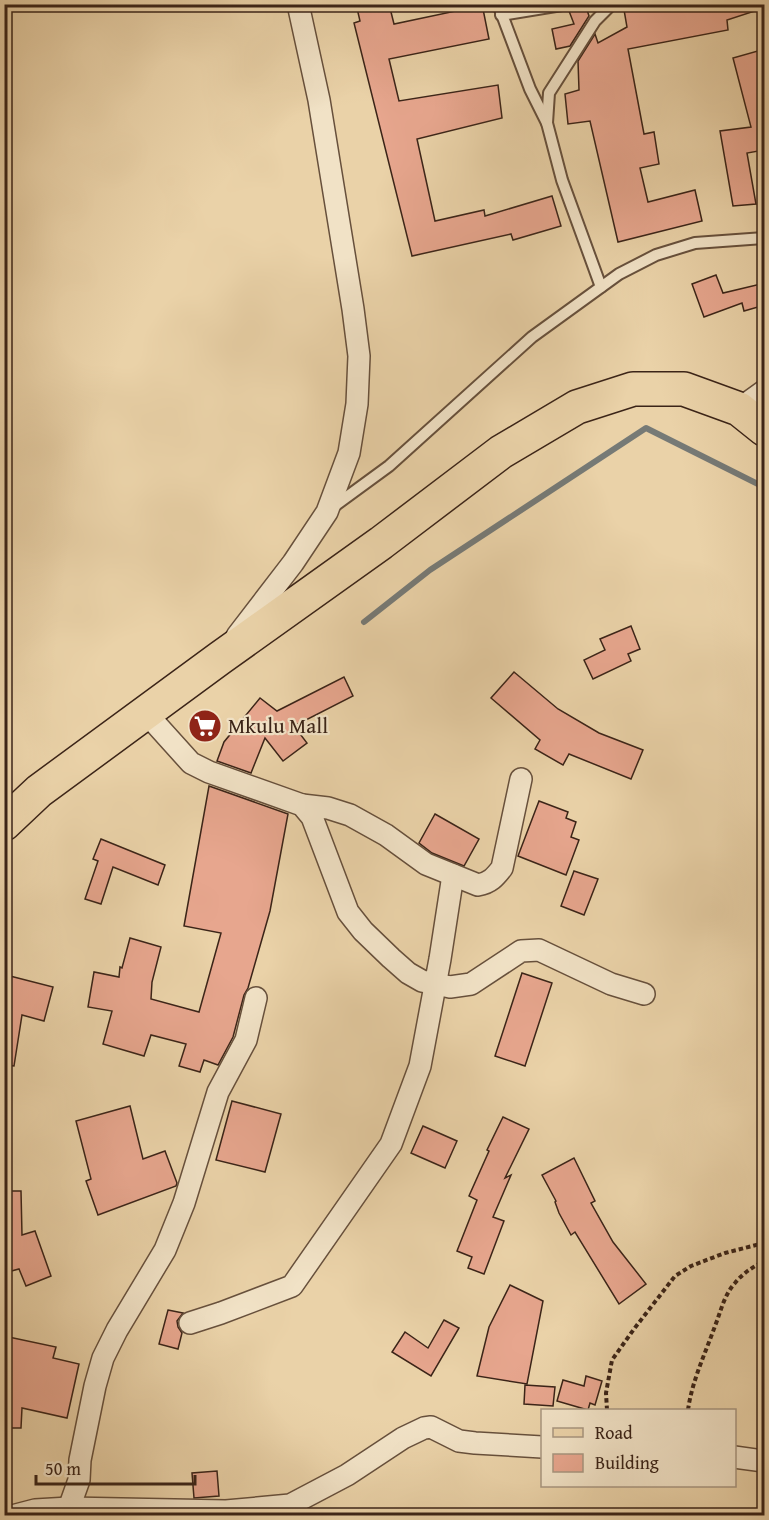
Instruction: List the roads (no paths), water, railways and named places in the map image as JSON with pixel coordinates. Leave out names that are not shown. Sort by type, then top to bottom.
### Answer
[{"type":"main road","points":[[4,824],[39,791],[381,543],[501,452],[577,407],[633,389],[684,390],[752,400],[765,429]]},
{"type":"street","points":[[220,658],[293,563],[327,512],[349,453],[357,404],[359,356],[341,230],[319,100],[298,4]]},
{"type":"street","points":[[145,712],[191,763],[209,772],[302,805],[328,808],[350,814],[386,835],[426,864],[478,885],[494,879],[502,868],[521,779]]},
{"type":"street","points":[[302,805],[312,817],[348,912],[363,931],[408,973],[422,981],[450,987],[471,984],[521,951],[539,950],[611,984],[644,994]]},
{"type":"street","points":[[190,1323],[292,1286],[391,1144],[420,1066],[436,984],[453,875]]},
{"type":"street","points":[[69,1508],[79,1480],[80,1460],[103,1358],[165,1250],[184,1203],[218,1092],[246,1040],[256,998]]},
{"type":"street","points":[[12,1515],[35,1510],[69,1508],[226,1511],[290,1505],[347,1474],[403,1438],[431,1427],[459,1441],[541,1447]]},
{"type":"street","points":[[736,1457],[765,1461]]},
{"type":"lane","points":[[568,4],[499,10],[530,89],[547,123],[562,180],[601,287]]},
{"type":"lane","points":[[547,123],[549,93],[595,21],[612,4]]},
{"type":"lane","points":[[327,512],[389,466],[532,337],[619,274],[656,255],[695,243],[765,238]]},
{"type":"waterway","points":[[364,622],[430,570],[646,428],[764,487]]},
{"type":"place","name":"Mkulu Mall","points":[[205,726]]}]
